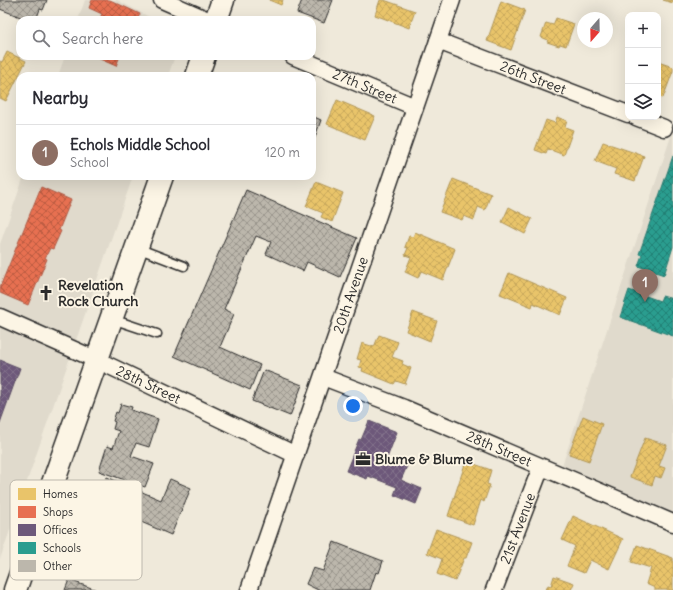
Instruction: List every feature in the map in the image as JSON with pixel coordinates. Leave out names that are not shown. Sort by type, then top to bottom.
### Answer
[{"type":"highway","points":[[217,16],[223,0]]},
{"type":"highway","points":[[198,72],[203,60]]},
{"type":"highway","points":[[54,480],[161,180]]},
{"type":"highway","points":[[15,590],[19,580]]},
{"type":"street","points":[[162,0],[199,16]]},
{"type":"street","name":"20th Avenue","points":[[249,590],[452,0]]},
{"type":"street","name":"26th Street","points":[[438,41],[625,113]]},
{"type":"street","name":"27th Street","points":[[303,60],[415,107]]},
{"type":"street","points":[[644,120],[664,128]]},
{"type":"street","name":"28th Street","points":[[0,317],[97,360],[296,454]]},
{"type":"street","name":"28th Street","points":[[323,377],[404,408],[673,523]]},
{"type":"street","name":"21st Avenue","points":[[494,590],[541,467]]},
{"type":"lane","points":[[137,248],[184,266]]},
{"type":"lane","points":[[112,318],[157,334]]},
{"type":"shaded area","points":[[85,0],[117,0],[147,16],[79,16]]},
{"type":"shaded area","points":[[64,60],[174,60],[169,72],[59,72]]},
{"type":"shaded area","points":[[673,130],[673,522],[559,475]]},
{"type":"shaded area","points":[[23,180],[132,180],[27,480],[10,480],[10,530],[0,559],[0,244]]},
{"type":"building: Homes","points":[[269,0],[283,0],[281,5]]},
{"type":"building: Homes","points":[[380,0],[415,11],[409,28],[375,15]]},
{"type":"building: Homes","points":[[663,0],[673,0],[673,3]]},
{"type":"building: Homes","points":[[501,1],[525,10],[511,50],[487,41]]},
{"type":"building: Homes","points":[[556,18],[574,24],[566,46],[560,44],[559,46],[547,42],[548,40],[541,37],[546,23],[553,25]]},
{"type":"building: Homes","points":[[7,52],[16,56],[16,60],[26,61],[20,72],[16,72],[16,81],[6,101],[0,98],[0,61],[2,62]]},
{"type":"building: Homes","points":[[661,63],[673,67],[673,71],[663,98],[661,97]]},
{"type":"building: Homes","points":[[337,100],[375,116],[365,140],[327,124]]},
{"type":"building: Homes","points":[[557,117],[567,121],[565,127],[573,130],[564,155],[548,149],[546,154],[535,150],[546,120],[555,123]]},
{"type":"building: Homes","points":[[603,142],[644,156],[635,181],[614,174],[616,169],[595,161]]},
{"type":"building: Homes","points":[[453,179],[491,194],[485,210],[478,207],[474,220],[464,216],[462,220],[440,212]]},
{"type":"building: Homes","points":[[316,182],[343,193],[332,222],[321,217],[323,213],[306,206]]},
{"type":"building: Homes","points":[[509,207],[532,219],[525,234],[502,222]]},
{"type":"building: Homes","points":[[415,232],[455,249],[443,280],[421,271],[418,278],[405,272],[411,257],[405,255],[408,248],[405,247],[409,236],[413,237]]},
{"type":"building: Homes","points":[[509,273],[567,298],[560,315],[533,303],[532,307],[500,294]]},
{"type":"building: Homes","points":[[413,312],[437,321],[430,341],[406,331]]},
{"type":"building: Homes","points":[[379,335],[398,342],[392,357],[403,361],[402,364],[411,368],[405,384],[396,381],[394,384],[362,371],[363,368],[359,367],[361,360],[357,359],[362,343],[374,347]]},
{"type":"building: Homes","points":[[583,416],[602,424],[589,461],[569,454]]},
{"type":"building: Homes","points":[[645,438],[667,445],[659,466],[665,468],[661,478],[655,476],[652,485],[630,477]]},
{"type":"building: Homes","points":[[466,461],[491,470],[487,484],[490,485],[484,502],[481,500],[473,525],[448,516]]},
{"type":"building: Homes","points":[[573,516],[623,539],[609,569],[590,560],[584,573],[567,566],[575,546],[562,540]]},
{"type":"building: Homes","points":[[436,529],[472,542],[455,581],[437,574],[442,559],[427,553]]},
{"type":"building: Homes","points":[[637,545],[673,558],[673,590],[655,590],[655,588],[646,584],[651,568],[631,562]]},
{"type":"building: Homes","points":[[554,576],[574,583],[571,590],[546,590],[548,585],[551,586]]},
{"type":"building: Shops","points":[[92,0],[110,0],[140,14],[139,16],[101,16],[102,14],[89,8]]},
{"type":"building: Shops","points":[[102,60],[118,60],[116,66]]},
{"type":"building: Shops","points":[[41,187],[71,200],[59,230],[61,231],[53,249],[50,248],[45,258],[47,259],[28,305],[0,293],[0,287]]},
{"type":"building: Offices","points":[[0,360],[20,368],[0,423]]},
{"type":"building: Offices","points":[[369,421],[397,432],[387,458],[407,466],[401,480],[422,489],[416,504],[394,495],[397,487],[368,476],[367,479],[346,471],[359,439],[361,440]]},
{"type":"building: Schools","points":[[673,156],[673,247],[664,275],[638,266],[642,255],[639,254]]},
{"type":"building: Schools","points":[[629,290],[660,301],[662,296],[673,299],[673,336],[620,317]]},
{"type":"building: Other","points":[[0,0],[47,0],[43,10],[40,9],[37,16],[18,16],[0,9]]},
{"type":"building: Other","points":[[302,0],[333,0],[324,23],[316,20],[316,16],[305,16],[297,13]]},
{"type":"building: Other","points":[[316,118],[321,120],[316,134]]},
{"type":"building: Other","points":[[246,190],[357,238],[340,277],[307,262],[303,271],[266,254],[271,242],[256,236],[224,309],[234,314],[220,347],[260,365],[250,390],[174,356]]},
{"type":"building: Other","points":[[264,370],[302,385],[290,416],[252,401]]},
{"type":"building: Other","points":[[121,404],[132,407],[131,410],[158,419],[149,447],[136,443],[131,456],[154,464],[145,487],[142,486],[142,480],[125,480],[99,471],[107,446],[113,448],[119,431],[113,429],[115,422],[113,421],[116,412],[118,413]]},
{"type":"building: Other","points":[[107,477],[114,480],[106,480]]},
{"type":"building: Other","points":[[170,479],[191,488],[171,535],[142,522],[142,492],[161,500]]},
{"type":"building: Other","points":[[334,542],[383,561],[379,573],[376,572],[370,590],[318,590],[306,584],[313,568],[323,571]]},
{"type":"building: Other","points":[[69,580],[97,590],[65,590]]},
{"type":"place","name":"Revelation Rock Church","points":[[46,293]]},
{"type":"place","name":"Echols Middle School","points":[[645,302]]},
{"type":"place","name":"Blume & Blume","points":[[363,459]]}]
